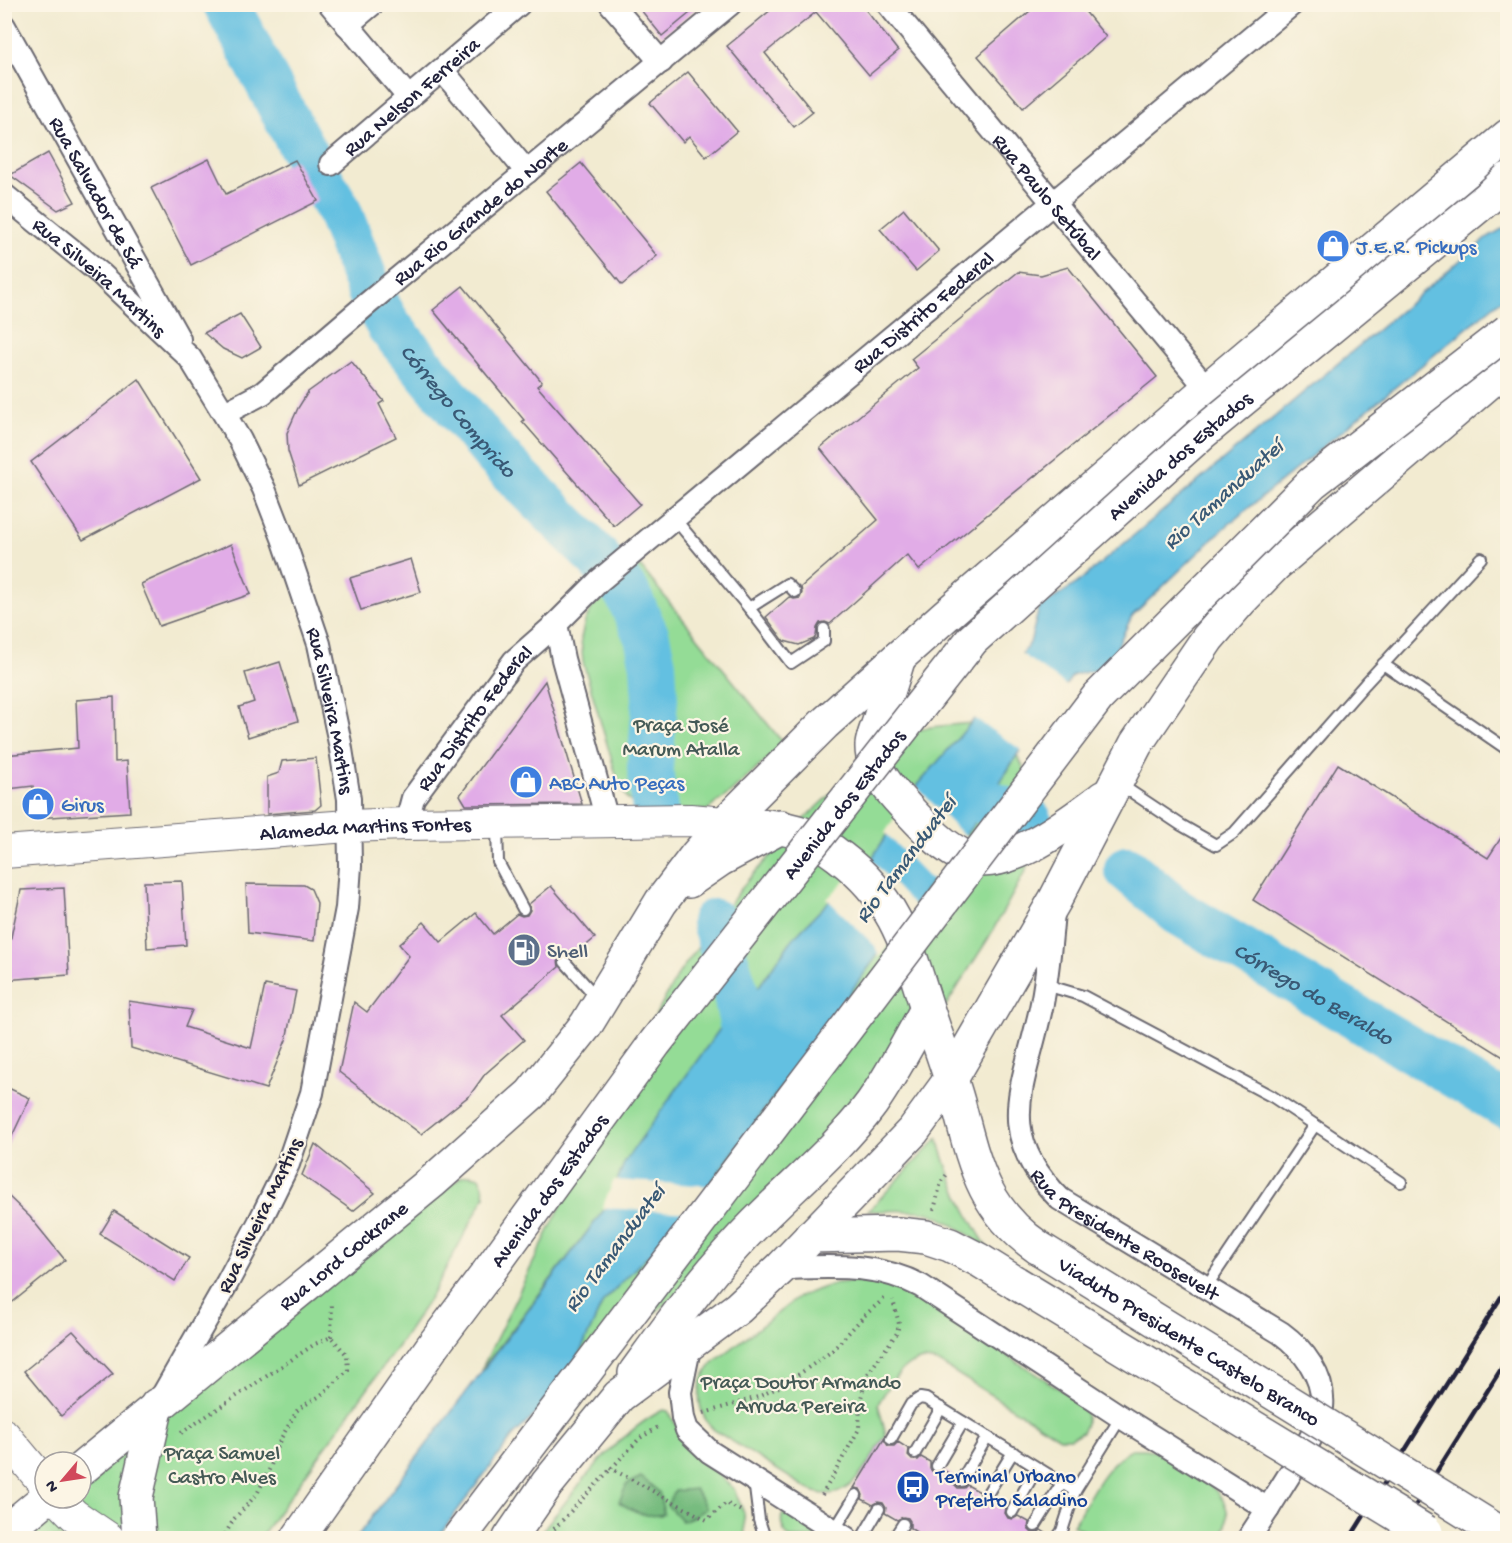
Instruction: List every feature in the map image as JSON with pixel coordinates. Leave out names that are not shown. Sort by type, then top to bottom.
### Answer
[{"type":"highway","name":"Avenida dos Estados","points":[[593,1013],[661,902],[696,856],[725,823],[824,724],[899,656],[1210,387],[1508,136]]},
{"type":"highway","name":"Avenida dos Estados","points":[[298,1539],[432,1347],[655,1042],[972,640],[1202,433],[1488,198],[1508,179]]},
{"type":"highway","points":[[459,1539],[1098,697],[1312,483],[1508,331]]},
{"type":"highway","points":[[618,1396],[738,1308],[781,1268],[913,1131],[951,1079],[1055,900],[1136,744],[1208,638],[1275,565],[1508,366]]},
{"type":"highway","points":[[899,656],[872,745],[876,767],[888,787],[908,810],[955,851],[969,858],[989,859],[1018,853],[1053,834],[1112,788]]},
{"type":"highway","name":"Viaduto Presidente Castelo Branco","points":[[725,823],[781,827],[804,834],[824,845],[850,865],[874,888],[892,913],[910,951],[981,1179],[1004,1218],[1022,1236],[1508,1538]]},
{"type":"highway","points":[[661,902],[700,873],[781,827]]},
{"type":"highway","points":[[510,1539],[547,1484],[618,1396],[686,1302],[753,1225],[832,1147],[871,1103],[900,1058],[927,1009]]},
{"type":"highway","name":"Rua Lord Cockrane","points":[[93,1459],[433,1181],[531,1094],[593,1013]]},
{"type":"highway","name":"Viaduto Presidente Castelo Branco","points":[[811,1236],[898,1234],[926,1237],[950,1245],[979,1260],[1432,1536]]},
{"type":"highway","points":[[139,1539],[136,1497],[158,1405]]},
{"type":"highway","points":[[1447,1500],[1508,1520]]},
{"type":"highway","points":[[4,1533],[33,1509]]},
{"type":"main road","name":"Alameda Martins Fontes","points":[[4,852],[348,826],[690,819],[725,823]]},
{"type":"main road","points":[[4,1434],[33,1470]]},
{"type":"main road","points":[[69,1510],[108,1539]]},
{"type":"street","points":[[330,4],[409,98]]},
{"type":"street","points":[[347,25],[372,4]]},
{"type":"street","points":[[611,4],[661,62]]},
{"type":"street","name":"Rua Rio Grande do Norte","points":[[225,413],[262,393],[730,4]]},
{"type":"street","name":"Rua Paulo Setúbal","points":[[888,4],[1052,204],[1192,370],[1210,387]]},
{"type":"street","name":"Rua Distrito Federal","points":[[406,824],[413,798],[514,662],[599,581],[1292,4]]},
{"type":"street","name":"Rua Nelson Ferreira","points":[[331,164],[442,70],[508,8]]},
{"type":"street","name":"Rua Salvador de Sá","points":[[4,26],[190,358]]},
{"type":"street","points":[[442,70],[527,172]]},
{"type":"street","name":"Rua Silveira Martins","points":[[4,195],[101,274],[190,358],[225,413],[264,489],[303,591],[319,644],[340,743],[349,799],[350,866],[347,908],[312,1093],[288,1164],[259,1223],[158,1405]]},
{"type":"street","name":"Rua Distrito Federal","points":[[556,624],[563,659],[607,820]]},
{"type":"street","name":"Rua Presidente Roosevelt","points":[[1055,900],[1046,985],[1019,1098],[1018,1118],[1022,1144],[1033,1167],[1060,1199],[1297,1345],[1313,1367],[1322,1406],[1317,1427],[1268,1509]]},
{"type":"street","points":[[781,1268],[864,1267],[886,1271],[908,1279],[1268,1509],[1249,1539]]},
{"type":"street","points":[[690,1344],[680,1392],[687,1430],[710,1452],[840,1535]]},
{"type":"lane","points":[[674,518],[792,663],[824,641],[824,630]]},
{"type":"lane","points":[[1112,788],[1216,845],[1234,833],[1383,664],[1481,558]]},
{"type":"lane","points":[[748,609],[787,584],[795,592]]},
{"type":"lane","points":[[1383,664],[1508,750]]},
{"type":"lane","points":[[497,823],[498,862],[523,909]]},
{"type":"lane","points":[[565,962],[593,1013]]},
{"type":"lane","points":[[1046,985],[1083,996],[1273,1097],[1401,1182]]},
{"type":"lane","points":[[1206,1287],[1315,1125]]},
{"type":"lane","points":[[891,1438],[911,1404],[920,1398],[941,1408],[1075,1491]]},
{"type":"lane","points":[[915,1453],[941,1408]]},
{"type":"lane","points":[[1057,1539],[1075,1491],[1121,1417]]},
{"type":"lane","points":[[937,1466],[963,1422]]},
{"type":"lane","points":[[961,1481],[987,1437]]},
{"type":"lane","points":[[986,1496],[1012,1452]]},
{"type":"lane","points":[[1011,1512],[1037,1468]]},
{"type":"lane","points":[[754,1480],[759,1520],[765,1539]]},
{"type":"lane","points":[[1035,1526],[1062,1483]]},
{"type":"lane","points":[[840,1535],[856,1495]]},
{"type":"lane","points":[[862,1539],[879,1509]]},
{"type":"lane","points":[[894,1539],[903,1524]]},
{"type":"path","points":[[926,1237],[941,1182],[970,1144]]},
{"type":"path","points":[[553,1531],[640,1438],[663,1424],[758,1397],[785,1384],[832,1351],[864,1316],[891,1293],[899,1324],[897,1333],[867,1375],[860,1402],[859,1429],[822,1495],[807,1513]]},
{"type":"path","points":[[173,1438],[315,1344],[331,1337],[347,1355],[348,1370],[320,1396],[298,1409],[280,1440],[257,1494],[234,1519],[223,1539]]},
{"type":"path","points":[[610,1468],[707,1520],[726,1503],[759,1520]]},
{"type":"green space","name":"Praça José Marum Atalla","points":[[640,566],[784,744],[731,792],[707,810],[638,809],[627,798],[619,785],[583,662],[581,638],[585,621],[593,606]]},
{"type":"green space","points":[[971,723],[918,785],[873,857],[794,937],[760,985],[722,1026],[625,1161],[607,1206],[481,1370],[640,1043],[679,973],[747,881],[800,823],[838,788],[915,731]]},
{"type":"green space","points":[[1017,755],[1033,786],[1037,830],[1026,870],[988,939],[943,1010],[756,1229],[564,1388],[603,1302],[645,1258],[668,1241],[976,821]]},
{"type":"green space","points":[[938,1138],[958,1195],[987,1247],[933,1214],[904,1210],[868,1211]]},
{"type":"green space","name":"Praça Samuel Castro Alves","points":[[462,1176],[479,1177],[485,1196],[430,1298],[260,1538],[23,1538],[54,1510],[93,1510],[93,1476],[144,1431]]},
{"type":"green space","name":"Praça Doutor Armando Arruda Pereira","points":[[860,1281],[889,1285],[915,1296],[1077,1400],[1086,1415],[1086,1423],[1082,1432],[1071,1438],[1060,1438],[943,1365],[931,1361],[911,1364],[903,1369],[890,1385],[878,1404],[886,1435],[856,1480],[835,1493],[822,1494],[808,1489],[714,1430],[703,1414],[699,1396],[703,1378],[714,1362],[800,1296],[836,1283]]},
{"type":"green space","points":[[663,1410],[668,1411],[687,1444],[734,1489],[744,1513],[745,1538],[538,1538],[581,1482],[606,1454],[634,1429]]},
{"type":"green space","points":[[1133,1449],[1157,1452],[1196,1475],[1215,1490],[1222,1498],[1227,1511],[1221,1538],[1095,1538],[1073,1525],[1105,1472]]},
{"type":"green space","points":[[641,1477],[659,1492],[664,1514],[646,1515],[619,1502],[627,1484]]},
{"type":"green space","points":[[695,1489],[706,1508],[682,1521],[667,1505],[675,1491]]},
{"type":"green space","points":[[786,1513],[829,1538],[790,1538],[782,1525],[782,1515]]},
{"type":"water","name":"Rio Tamanduateí","points":[[1507,226],[1507,295],[1222,530],[1132,616],[1107,668],[1073,675],[1017,755],[976,821],[668,1241],[645,1258],[603,1302],[564,1388],[513,1436],[437,1538],[356,1538],[607,1206],[625,1161],[722,1026],[760,985],[794,937],[873,857],[918,785],[971,723],[1030,643],[1039,608],[1076,584],[1488,237]]},
{"type":"pier","points":[[1019,652],[1068,687],[1023,751],[972,717]]},
{"type":"pier","points":[[915,785],[961,833],[968,836],[934,883],[885,833]]},
{"type":"pier","points":[[869,857],[916,908],[879,958],[875,946],[827,899]]},
{"type":"pier","points":[[614,1180],[713,1186],[692,1213],[602,1208]]},
{"type":"building","points":[[636,4],[701,4],[662,36]]},
{"type":"building","points":[[778,4],[861,4],[898,51],[869,75],[816,12],[765,53],[813,112],[794,127],[727,46]]},
{"type":"building","points":[[1038,4],[1079,4],[1106,37],[1023,108],[978,56]]},
{"type":"building","points":[[688,72],[737,131],[706,157],[689,136],[683,142],[650,103]]},
{"type":"building","points":[[48,153],[75,202],[58,210],[10,175]]},
{"type":"building","points":[[209,159],[226,194],[295,160],[318,201],[191,265],[151,188]]},
{"type":"building","points":[[581,163],[657,256],[622,285],[546,191]]},
{"type":"building","points":[[904,209],[939,251],[916,271],[880,229]]},
{"type":"building","points":[[1068,267],[1157,377],[919,570],[907,555],[830,624],[820,623],[814,639],[799,645],[784,641],[766,617],[789,597],[800,598],[801,587],[878,520],[820,448],[918,368],[911,359],[1018,272],[1041,275]]},
{"type":"building","points":[[463,286],[542,382],[537,386],[640,504],[614,526],[522,421],[524,420],[433,310]]},
{"type":"building","points":[[240,314],[261,347],[242,358],[223,349],[204,333]]},
{"type":"building","points":[[351,361],[384,401],[379,404],[396,437],[299,485],[288,451],[287,433],[308,392]]},
{"type":"building","points":[[139,379],[201,478],[83,540],[31,462]]},
{"type":"building","points":[[231,544],[251,594],[159,626],[141,584]]},
{"type":"building","points":[[411,559],[421,592],[361,610],[350,578]]},
{"type":"building","points":[[280,662],[298,721],[248,737],[239,707],[254,702],[245,673]]},
{"type":"building","points":[[545,681],[582,804],[466,805],[460,795]]},
{"type":"building","points":[[114,697],[115,762],[127,761],[130,812],[35,818],[33,786],[8,789],[4,774],[4,755],[78,748],[76,700]]},
{"type":"building","points":[[316,758],[321,805],[315,810],[267,814],[267,777],[279,773],[282,761]]},
{"type":"building","points":[[1338,764],[1488,858],[1508,827],[1508,1060],[1253,900]]},
{"type":"building","points":[[182,881],[186,945],[147,948],[144,882]]},
{"type":"building","points":[[246,884],[304,885],[311,889],[317,903],[314,941],[248,933]]},
{"type":"building","points":[[551,886],[595,938],[571,958],[567,955],[561,956],[558,960],[559,967],[502,1015],[524,1040],[485,1074],[470,1095],[421,1134],[339,1072],[354,1002],[367,1012],[409,956],[399,944],[424,922],[441,942],[476,913],[493,934],[517,914],[527,915],[530,910],[529,904]]},
{"type":"building","points":[[64,888],[69,975],[4,980],[4,970],[21,890]]},
{"type":"building","points":[[265,985],[296,991],[286,1040],[266,1089],[131,1048],[129,1001],[192,1010],[185,1027],[251,1048]]},
{"type":"building","points":[[4,1086],[30,1098],[4,1153]]},
{"type":"building","points":[[315,1144],[375,1193],[353,1211],[302,1175]]},
{"type":"building","points":[[4,1192],[30,1217],[65,1260],[4,1309]]},
{"type":"building","points":[[114,1211],[189,1258],[175,1281],[100,1234]]},
{"type":"building","points":[[73,1331],[113,1374],[61,1416],[24,1371]]},
{"type":"building","name":"Terminal Urbano Prefeito Saladino","points":[[884,1439],[888,1446],[894,1446],[898,1442],[909,1449],[908,1456],[912,1460],[918,1460],[921,1457],[930,1462],[930,1469],[934,1473],[940,1473],[943,1470],[955,1477],[954,1484],[958,1488],[964,1488],[967,1485],[980,1492],[979,1499],[983,1503],[989,1503],[992,1500],[1006,1508],[1005,1513],[1008,1518],[1013,1519],[1018,1516],[1029,1522],[1028,1529],[1032,1533],[1038,1533],[1041,1530],[1050,1536],[1050,1539],[927,1539],[910,1528],[908,1518],[903,1517],[897,1520],[885,1513],[886,1508],[883,1503],[878,1502],[873,1505],[862,1499],[860,1489],[854,1488]]},
{"type":"waterway","name":"Córrego Comprido","points":[[226,4],[301,146],[338,209],[371,294],[389,326],[495,454],[596,556],[627,593],[647,637],[653,665],[655,699],[650,768],[655,809]]},
{"type":"waterway","name":"Córrego do Beraldo","points":[[955,793],[987,802],[1029,820]]},
{"type":"waterway","name":"Córrego do Beraldo","points":[[1127,869],[1178,912],[1508,1107]]},
{"type":"waterway","name":"Córrego Comprido","points":[[714,922],[734,986],[749,1056]]},
{"type":"railway","points":[[1350,1538],[1508,1286]]},
{"type":"railway","points":[[1395,1538],[1508,1358]]},
{"type":"place","name":"J.E.R. Pickups","points":[[1333,246]]},
{"type":"place","name":"ABC Auto Peças","points":[[526,782]]},
{"type":"place","name":"Girus","points":[[38,804]]},
{"type":"place","name":"Shell","points":[[524,950]]},
{"type":"place","name":"Terminal Urbano Prefeito Saladino","points":[[913,1487]]}]
